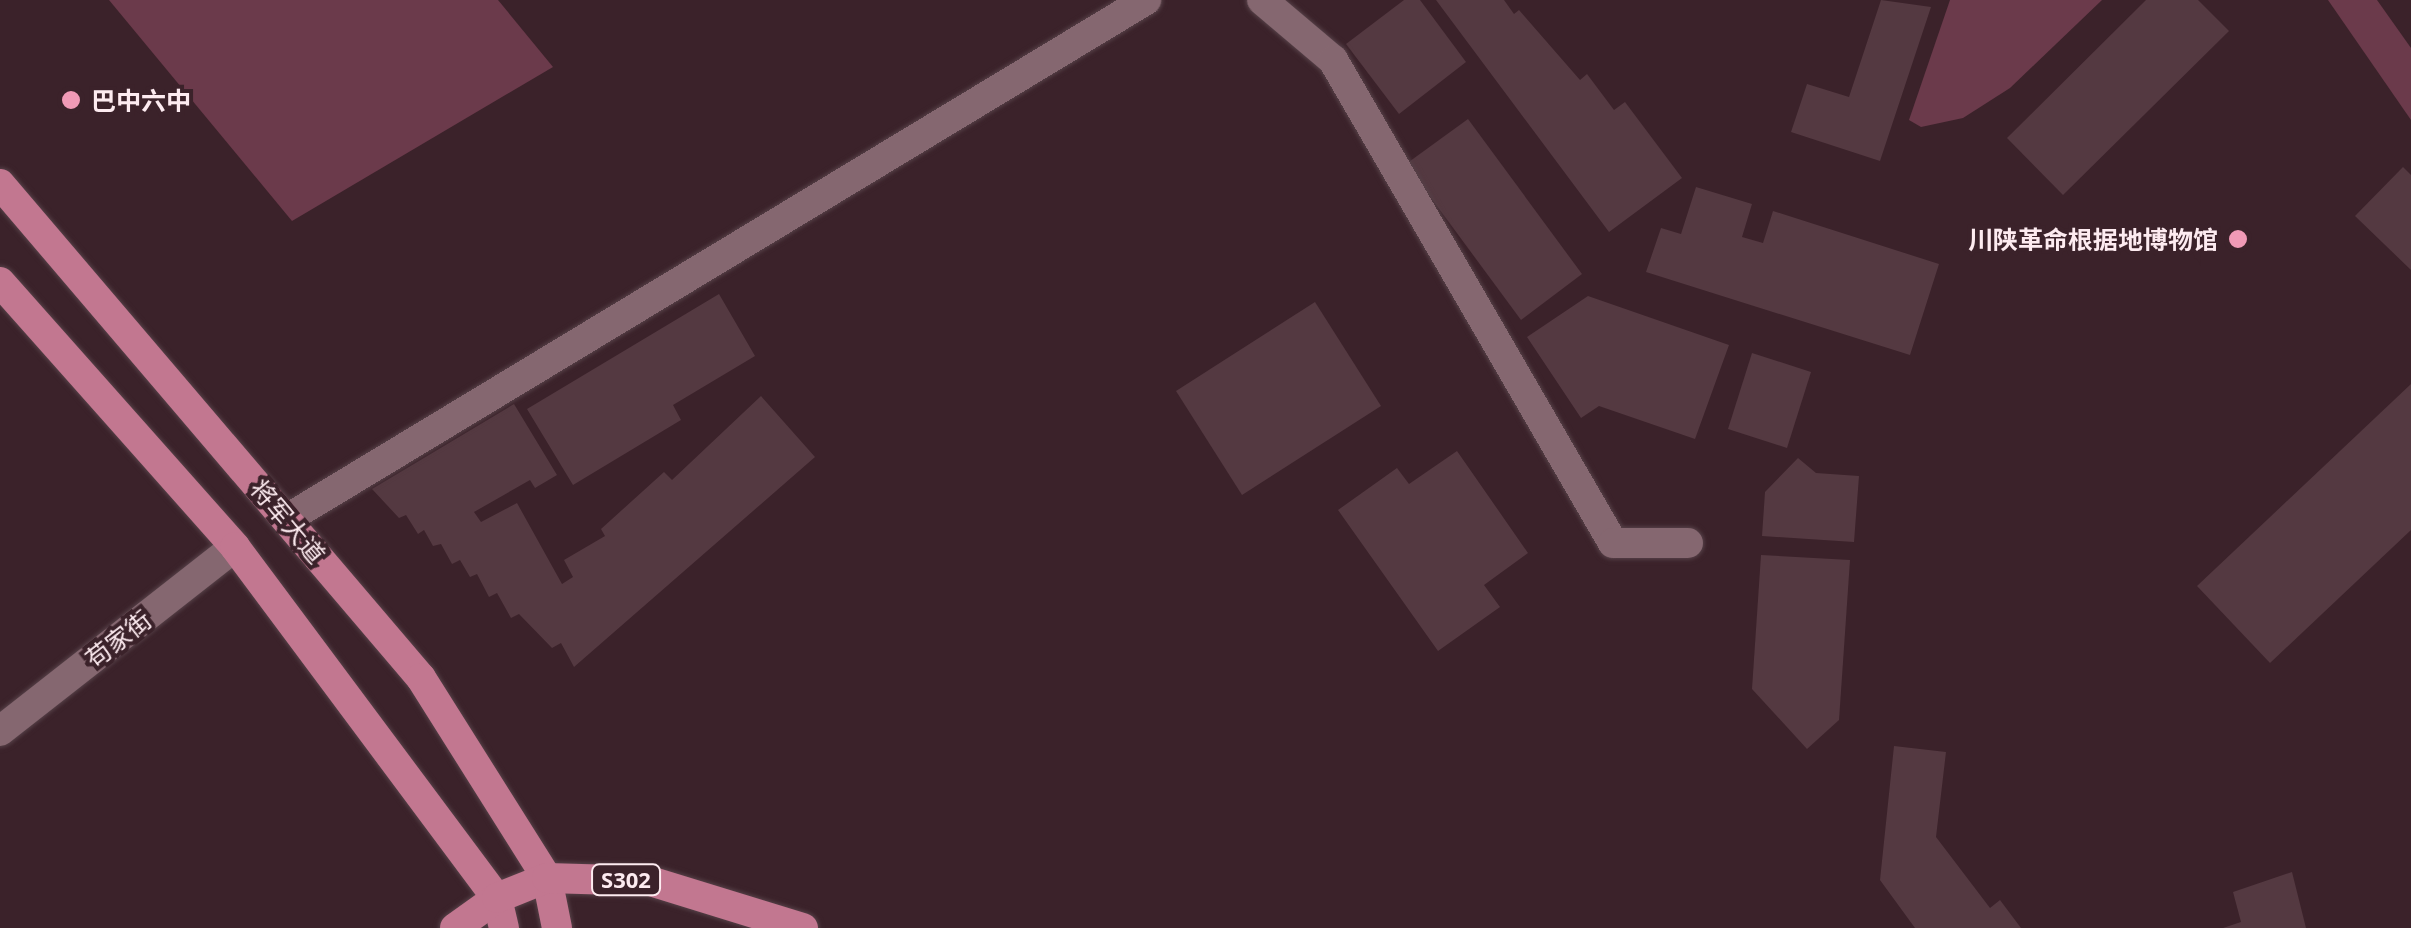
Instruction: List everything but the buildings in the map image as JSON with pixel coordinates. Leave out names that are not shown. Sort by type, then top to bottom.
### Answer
[{"type":"main road","name":"将军大道","points":[[0,184],[421,678],[548,878]]},
{"type":"main road","points":[[0,282],[235,547],[501,913]]},
{"type":"main road","points":[[548,878],[557,928]]},
{"type":"main road","name":"S302","points":[[455,928],[501,913],[548,878],[650,881],[803,928]]},
{"type":"street","points":[[287,520],[1146,0]]},
{"type":"street","points":[[1262,0],[1333,60],[1614,544],[1688,543]]},
{"type":"street","name":"苟家街","points":[[0,731],[235,547]]},
{"type":"shaded area","points":[[109,0],[498,0],[553,67],[292,221]]},
{"type":"shaded area","points":[[1950,0],[2102,0],[2010,88],[1963,118],[1921,127],[1909,120]]},
{"type":"shaded area","points":[[2328,0],[2377,0],[2411,48],[2411,120]]},
{"type":"place","name":"巴中六中","points":[[71,100]]},
{"type":"place","name":"川陕革命根据地博物馆","points":[[2238,239]]}]
